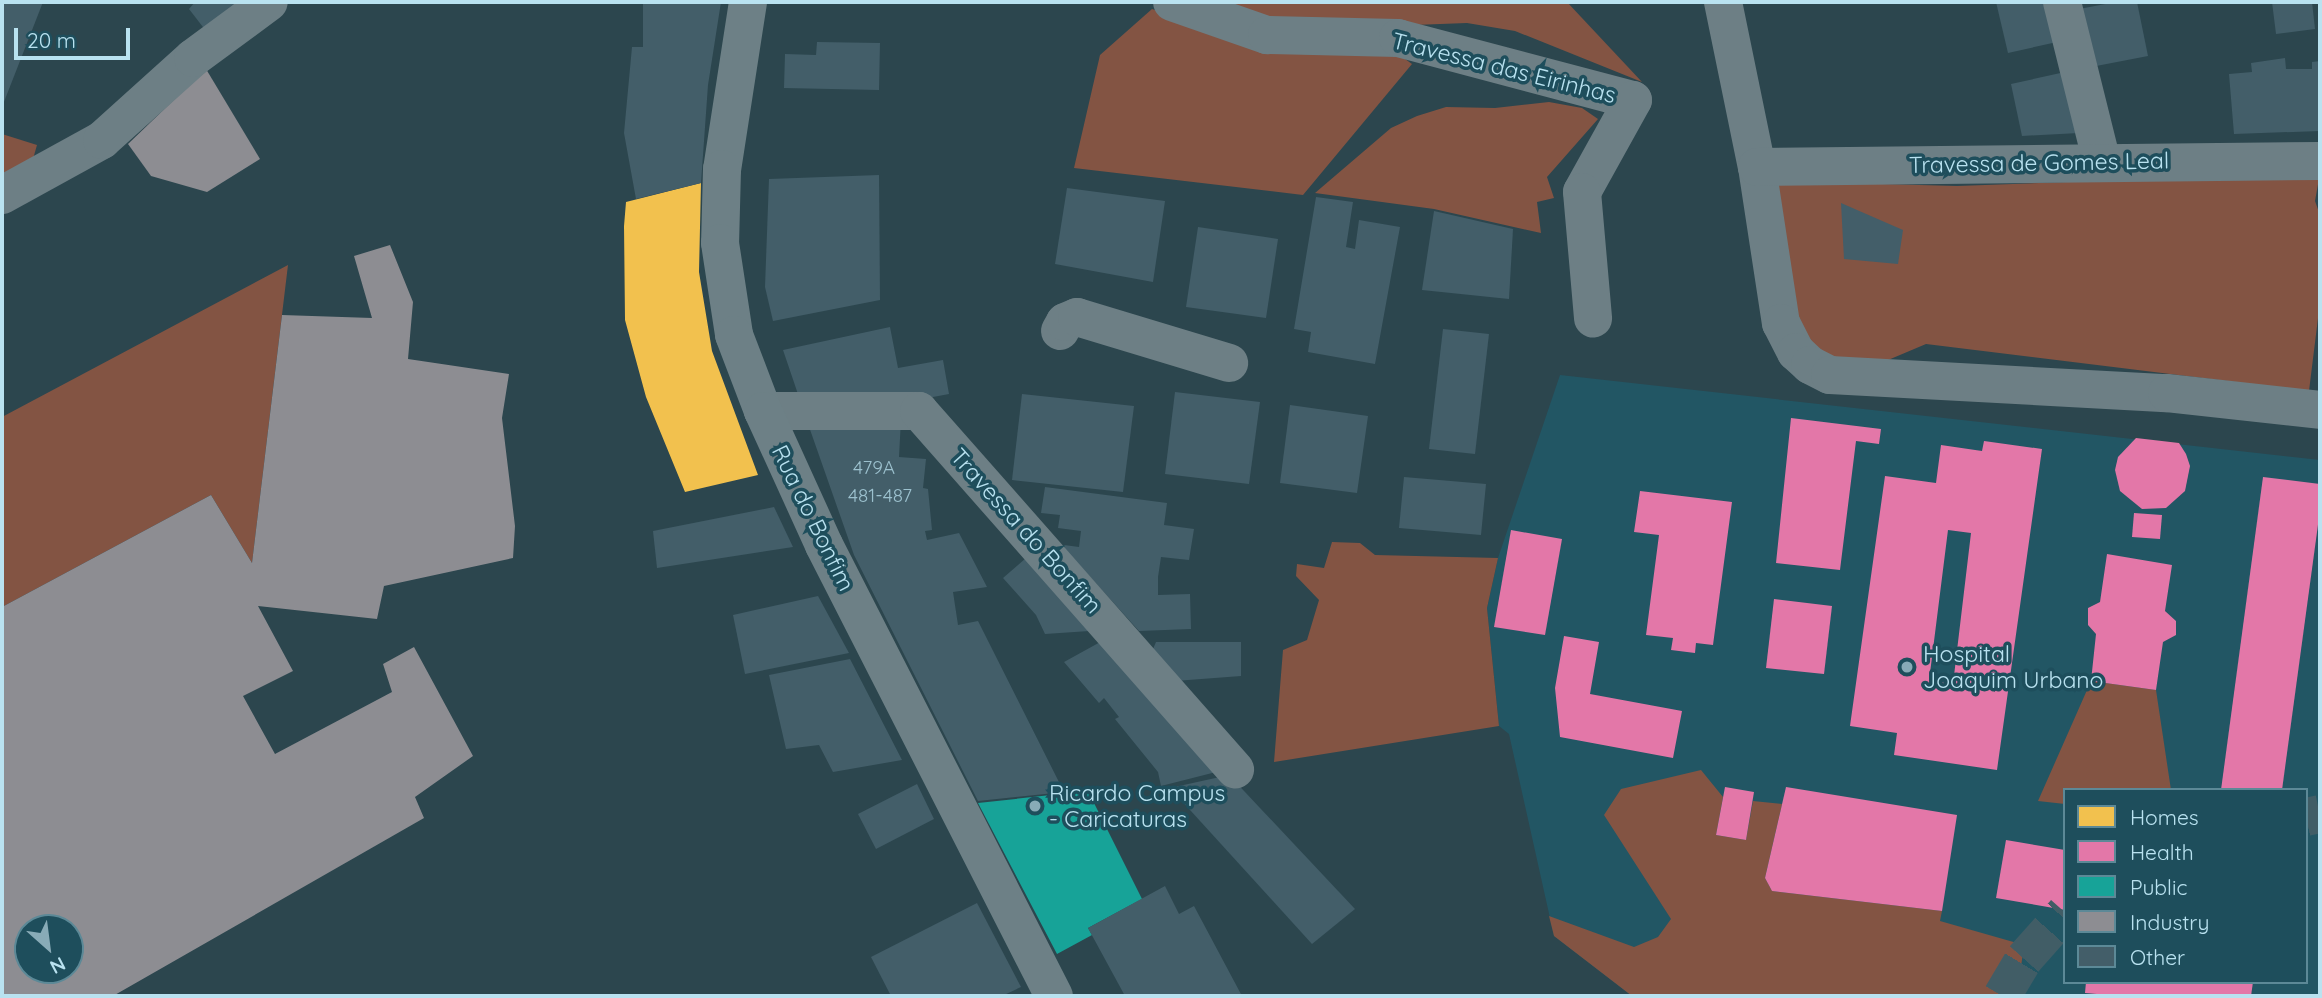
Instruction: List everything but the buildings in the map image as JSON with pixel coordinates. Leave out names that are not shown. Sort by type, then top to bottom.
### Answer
[{"type":"main road","name":"Rua do Bonfim","points":[[748,2],[722,169],[720,243],[734,335],[763,411],[824,545],[1054,996]]},
{"type":"street","points":[[2,195],[102,140],[193,58],[269,2]]},
{"type":"street","name":"Travessa das Eirinhas","points":[[1172,2],[1267,35],[1398,38],[1633,100],[1582,192],[1593,319]]},
{"type":"street","points":[[1723,2],[1757,167],[1781,323],[1796,352],[1810,365],[1830,375],[2166,393],[2320,410]]},
{"type":"street","points":[[2062,2],[2102,162]]},
{"type":"street","name":"Travessa de Gomes Leal","points":[[1757,167],[2320,161]]},
{"type":"street","points":[[1060,331],[1065,321],[1077,317],[1229,363]]},
{"type":"street","name":"Travessa do Bonfim","points":[[763,411],[934,407],[1235,770]]},
{"type":"shaded area","points":[[1201,2],[1567,2],[1642,82],[1515,31],[1467,23],[1281,30]]},
{"type":"shaded area","points":[[1152,9],[1242,41],[1401,56],[1412,64],[1303,195],[1074,168],[1100,55]]},
{"type":"shaded area","points":[[1549,102],[1582,108],[1598,119],[1547,177],[1554,198],[1537,202],[1541,233],[1434,209],[1315,193],[1391,128],[1417,116],[1446,107],[1495,108]]},
{"type":"shaded area","points":[[2,134],[37,145],[33,159],[2,174]]},
{"type":"shaded area","points":[[2320,173],[2315,201],[2320,215],[2320,302],[2309,391],[1926,344],[1881,363],[1842,363],[1814,350],[1793,317],[1773,181],[1957,186]]},
{"type":"shaded area","points":[[288,265],[252,563],[211,495],[2,607],[2,417]]},
{"type":"shaded area","name":"Hospital Joaquim Urbano","points":[[1560,375],[2320,460],[2320,996],[1632,996],[1554,936],[1509,734],[1499,726],[1487,608],[1498,558]]},
{"type":"shaded area","points":[[1332,542],[1360,543],[1375,555],[1498,558],[1487,608],[1499,726],[1274,762],[1283,650],[1307,640],[1319,600],[1296,576],[1297,564],[1324,568]]},
{"type":"shaded area","points":[[2091,681],[2156,690],[2171,788],[2063,788],[2063,804],[2038,801]]},
{"type":"shaded area","points":[[1701,770],[1723,797],[1716,835],[1746,840],[1753,801],[1782,804],[1765,878],[1772,891],[1942,911],[1940,921],[2024,945],[2017,996],[1632,996],[1554,936],[1549,916],[1634,947],[1658,937],[1671,919],[1604,815],[1621,789]]},
{"type":"tunnel","points":[[2308,817],[2320,814]]},
{"type":"tunnel","points":[[2002,996],[2024,959],[2063,915]]},
{"type":"place","name":"Hospital Joaquim Urbano","points":[[1907,667]]},
{"type":"place","name":"Ricardo Campus - Caricaturas","points":[[1035,806]]}]
